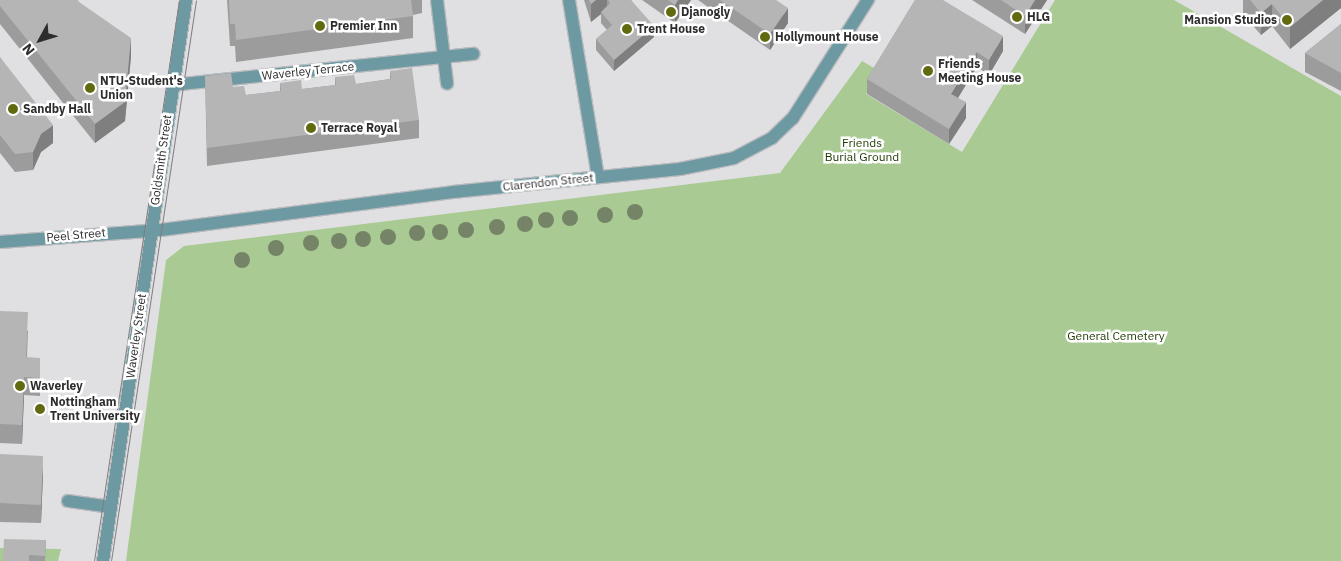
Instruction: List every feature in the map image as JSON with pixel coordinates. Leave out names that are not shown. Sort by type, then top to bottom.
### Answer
[{"type":"street","name":"Goldsmith Street","points":[[151,230],[186,0]]},
{"type":"street","points":[[437,0],[447,83]]},
{"type":"street","points":[[569,0],[598,177]]},
{"type":"street","name":"Clarendon Street","points":[[151,230],[714,163],[772,138],[798,111],[868,0]]},
{"type":"street","name":"Waverley Terrace","points":[[172,85],[473,54]]},
{"type":"street","name":"Peel Street","points":[[0,242],[151,230]]},
{"type":"street","name":"Waverley Street","points":[[103,561],[151,230]]},
{"type":"street","points":[[68,501],[111,507]]},
{"type":"green space","name":"General Cemetery","points":[[1055,0],[1174,0],[1341,96],[1341,561],[126,561],[166,260],[184,246],[780,173],[862,61],[879,71],[866,94],[962,152]]},
{"type":"green space","points":[[0,548],[61,549],[58,561],[0,561]]},
{"type":"building","name":"NTU-Student's Union","points":[[0,0],[78,0],[131,38],[125,102],[95,124],[0,6]]},
{"type":"building","points":[[229,0],[411,0],[413,16],[236,40],[235,24],[230,24]]},
{"type":"building","name":"Trent House","points":[[608,0],[631,0],[654,26],[614,60],[596,39],[612,25],[601,12],[610,3]]},
{"type":"building","points":[[668,0],[678,0],[675,5]]},
{"type":"building","points":[[720,0],[776,0],[788,8],[770,34]]},
{"type":"building","name":"Friends Meeting House","points":[[915,0],[943,0],[1003,36],[989,60],[977,52],[951,94],[966,102],[949,129],[867,79]]},
{"type":"building","points":[[1001,0],[1035,0],[1025,16]]},
{"type":"building","points":[[1250,0],[1323,0],[1290,27],[1272,4],[1261,13]]},
{"type":"building","points":[[1341,24],[1341,73],[1305,53]]},
{"type":"building","name":"Sandby Hall","points":[[0,57],[53,125],[41,134],[33,152],[15,154],[0,135]]},
{"type":"building","name":"Terrace Royal","points":[[412,68],[419,120],[207,148],[205,76],[231,73],[233,87],[244,86],[246,95],[281,91],[280,83],[301,80],[302,89],[336,85],[335,77],[354,75],[356,84],[391,79],[390,71]]},
{"type":"building","name":"Waverley","points":[[0,311],[28,312],[26,357],[40,358],[40,378],[24,377],[22,425],[0,424]]},
{"type":"building","points":[[0,454],[43,456],[41,505],[0,503]]},
{"type":"building","points":[[4,539],[46,540],[45,556],[29,555],[29,561],[3,561]]},
{"type":"tram line","points":[[94,561],[179,0]]},
{"type":"tram line","points":[[111,561],[196,0]]},
{"type":"place","name":"Djanogly","points":[[671,12]]},
{"type":"place","name":"HLG","points":[[1017,17]]},
{"type":"place","name":"Mansion Studios","points":[[1287,20]]},
{"type":"place","name":"Premier Inn","points":[[320,26]]},
{"type":"place","name":"Trent House","points":[[627,29]]},
{"type":"place","name":"Hollymount House","points":[[765,37]]},
{"type":"place","name":"Friends Meeting House","points":[[928,71]]},
{"type":"place","name":"NTU-Student's Union","points":[[90,88]]},
{"type":"place","name":"Sandby Hall","points":[[13,109]]},
{"type":"place","name":"Terrace Royal","points":[[311,128]]},
{"type":"place","name":"Waverley","points":[[20,386]]},
{"type":"place","name":"Nottingham Trent University","points":[[40,409]]},
{"type":"park label","name":"Friends Burial Ground","points":[[862,150]]}]
